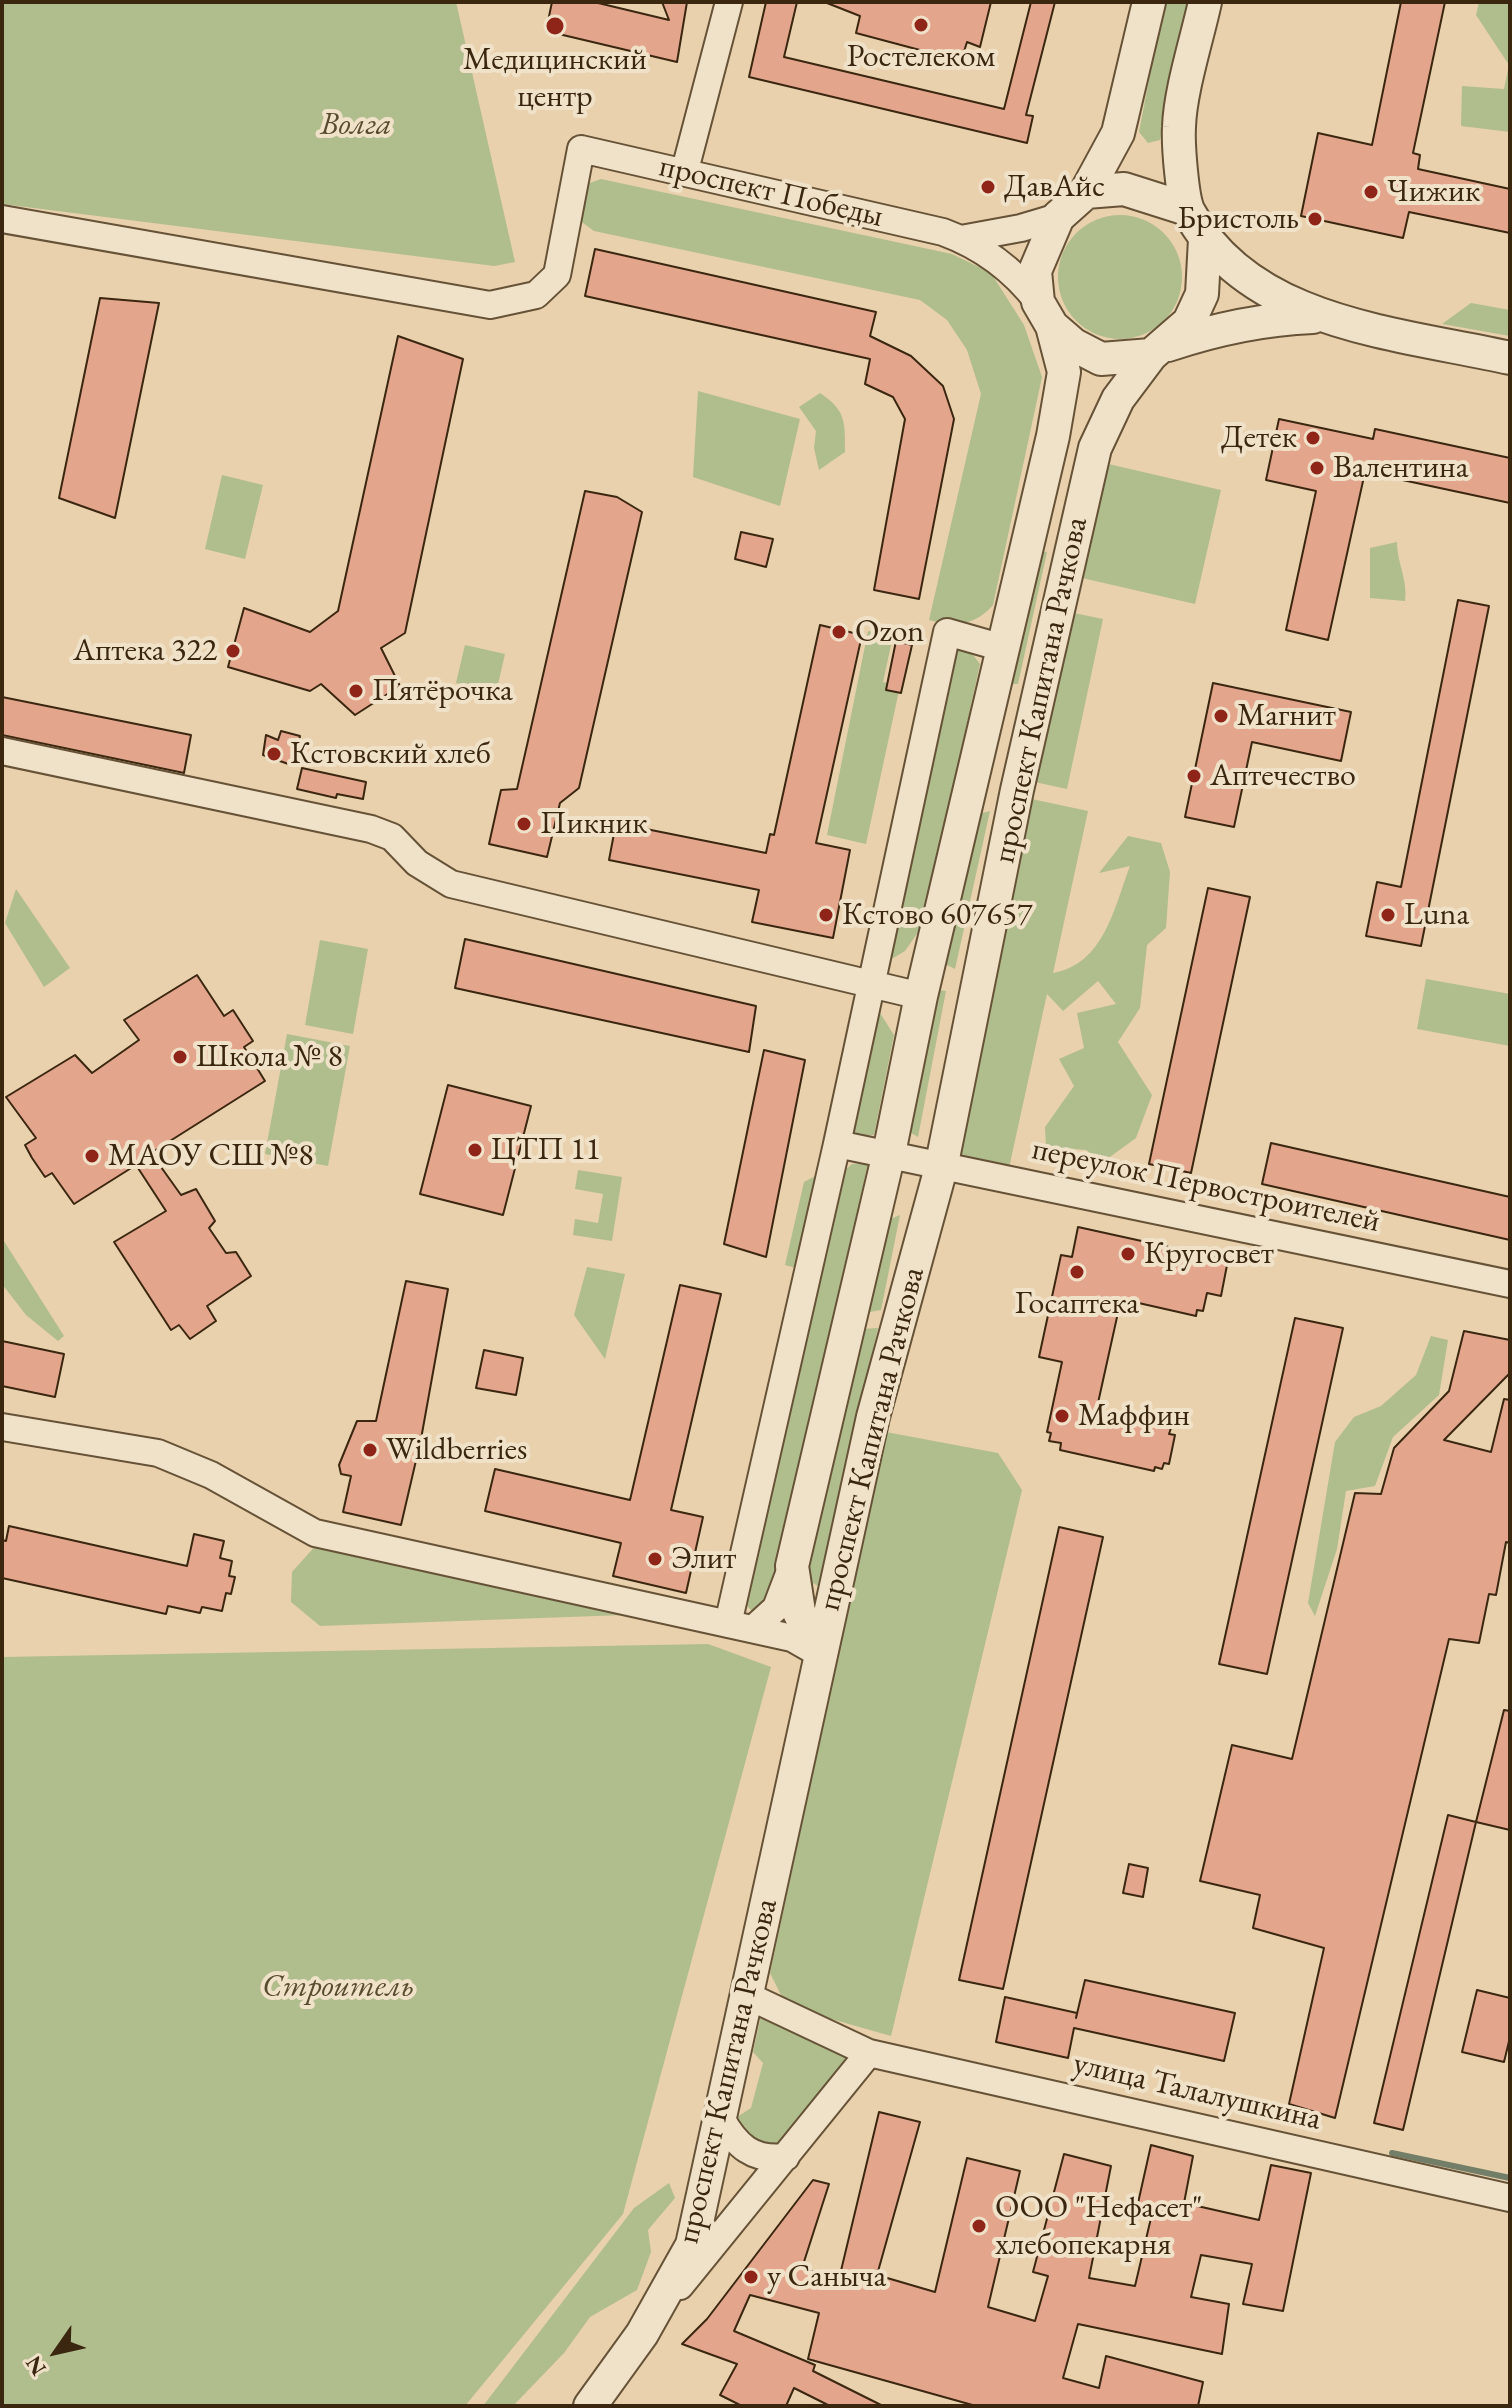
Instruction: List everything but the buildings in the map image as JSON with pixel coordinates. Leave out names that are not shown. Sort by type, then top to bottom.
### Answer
[{"type":"street","points":[[685,170],[729,2]]},
{"type":"street","points":[[741,1627],[776,1608],[792,1566],[889,1153],[921,996],[1053,436],[1064,372],[1035,271],[1046,238],[1058,217],[1086,192],[1118,133],[1149,2]]},
{"type":"street","points":[[1205,2],[1178,127],[1187,209],[1205,239],[1239,274],[1269,294],[1326,316],[1510,358]]},
{"type":"street","name":"проспект Победы","points":[[2,219],[490,305],[536,295],[557,275],[581,149],[685,170],[961,239]]},
{"type":"street","points":[[1086,192],[1124,189],[1187,209]]},
{"type":"street","points":[[961,239],[1021,228],[1058,217]]},
{"type":"street","points":[[961,239],[991,256],[1022,281],[1045,314],[1074,345],[1101,359],[1158,351],[1221,328],[1273,318],[1326,316]]},
{"type":"street","points":[[1158,351],[1189,322],[1202,294],[1205,239]]},
{"type":"street","name":"проспект Капитана Рачкова","points":[[590,2406],[648,2322],[692,2245],[873,1417],[941,1168],[1017,790],[1095,448],[1118,399],[1158,351]]},
{"type":"street","points":[[1053,436],[1095,448]]},
{"type":"street","points":[[741,1627],[837,1144],[947,632],[1003,648]]},
{"type":"street","points":[[2,751],[371,829],[392,837],[417,863],[451,884],[921,996]]},
{"type":"street","name":"переулок Первостроителей","points":[[837,1144],[1510,1284]]},
{"type":"street","points":[[2,1427],[158,1453],[211,1475],[315,1533],[792,1638],[820,1654]]},
{"type":"street","points":[[792,1566],[799,1612],[820,1654]]},
{"type":"street","name":"улица Талалушкина","points":[[748,1996],[869,2053],[1510,2198]]},
{"type":"street","points":[[648,2322],[869,2053]]},
{"type":"street","points":[[721,2118],[743,2149],[758,2156],[786,2157]]},
{"type":"green space","name":"Волга","points":[[2,2],[456,2],[515,262],[494,266],[2,204]]},
{"type":"green space","points":[[1164,2],[1190,2],[1160,140],[1148,143],[1139,132]]},
{"type":"green space","points":[[1479,2],[1510,2],[1510,132],[1461,126],[1462,86],[1504,89],[1509,65],[1476,15]]},
{"type":"green space","points":[[601,179],[952,254],[991,273],[1024,325],[1042,377],[993,605],[986,612],[964,623],[947,624],[929,620],[981,394],[967,350],[947,320],[920,300],[594,231],[579,220],[587,184]]},
{"type":"green space","points":[[1120,215],[1144,220],[1164,233],[1177,253],[1182,277],[1177,301],[1164,321],[1144,334],[1120,339],[1096,334],[1076,321],[1063,301],[1058,277],[1063,253],[1076,233],[1096,220]]},
{"type":"green space","points":[[1471,303],[1510,310],[1510,336],[1442,324]]},
{"type":"green space","points":[[698,391],[800,419],[780,506],[693,477]]},
{"type":"green space","points":[[820,393],[835,405],[842,418],[845,452],[819,470],[814,448],[816,431],[799,407]]},
{"type":"green space","points":[[1104,463],[1221,490],[1195,604],[1078,577]]},
{"type":"green space","points":[[222,475],[263,485],[245,559],[205,549]]},
{"type":"green space","points":[[1397,542],[1405,601],[1370,598],[1370,548]]},
{"type":"green space","points":[[1035,551],[1047,552],[1018,684],[1006,684]]},
{"type":"green space","points":[[1069,612],[1103,619],[1067,789],[1030,781]]},
{"type":"green space","points":[[868,631],[893,636],[883,682],[900,686],[866,844],[827,835]]},
{"type":"green space","points":[[952,644],[967,647],[980,664],[923,925],[905,951],[883,964]]},
{"type":"green space","points":[[465,645],[505,654],[496,693],[456,683]]},
{"type":"green space","points":[[1027,798],[1088,811],[1053,973],[1070,968],[1084,958],[1105,932],[1130,866],[1099,873],[1128,836],[1161,843],[1170,872],[1166,928],[1147,945],[1140,1008],[1118,1042],[1152,1095],[1136,1138],[1103,1162],[1086,1150],[1046,1147],[1045,1127],[1074,1086],[1059,1059],[1084,1048],[1077,1013],[1116,1004],[1098,981],[1063,1011],[1047,994],[1009,1168],[950,1154]]},
{"type":"green space","points":[[990,811],[955,969],[941,962],[978,814]]},
{"type":"green space","points":[[16,889],[70,968],[44,987],[5,923]]},
{"type":"green space","points":[[320,940],[368,949],[353,1034],[305,1025]]},
{"type":"green space","points":[[1426,979],[1510,994],[1510,1046],[1417,1029]]},
{"type":"green space","points":[[935,990],[946,991],[918,1137],[904,1129]]},
{"type":"green space","points":[[873,1002],[894,1035],[874,1135],[857,1137],[847,1125]]},
{"type":"green space","points":[[287,1034],[350,1046],[328,1166],[265,1154]]},
{"type":"green space","points":[[868,1163],[776,1592],[754,1613],[746,1605],[744,1589],[836,1178],[852,1164]]},
{"type":"green space","points":[[578,1170],[622,1177],[612,1241],[573,1235],[575,1219],[598,1223],[603,1194],[575,1189]]},
{"type":"green space","points":[[821,1173],[796,1268],[785,1265],[804,1182]]},
{"type":"green space","points":[[900,1215],[881,1310],[864,1313],[878,1224]]},
{"type":"green space","points":[[2,1238],[64,1336],[58,1341],[26,1315],[2,1284]]},
{"type":"green space","points":[[587,1267],[625,1274],[605,1359],[574,1315]]},
{"type":"green space","points":[[878,1328],[818,1586],[804,1578],[862,1329]]},
{"type":"green space","points":[[1431,1336],[1448,1340],[1439,1395],[1393,1437],[1375,1486],[1346,1491],[1337,1549],[1315,1616],[1308,1603],[1335,1442],[1354,1417],[1381,1406],[1416,1375]]},
{"type":"green space","points":[[886,1432],[998,1453],[1022,1490],[891,2036],[796,2009],[782,1997],[770,1973]]},
{"type":"green space","points":[[319,1542],[624,1615],[320,1626],[291,1602],[292,1572]]},
{"type":"green space","name":"Строитель","points":[[708,1644],[771,1667],[623,2214],[465,2406],[2,2406],[2,1657]]},
{"type":"green space","points":[[761,2016],[847,2057],[771,2156],[735,2133],[737,2117],[751,2108],[763,2063],[753,2052]]},
{"type":"green space","points":[[669,2183],[675,2198],[648,2230],[651,2252],[637,2290],[590,2317],[564,2353],[513,2406],[483,2406],[634,2208]]},
{"type":"waterway","points":[[1392,2153],[1510,2178]]},
{"type":"place","name":"Ростелеком","points":[[921,25]]},
{"type":"place","name":"Медицинский центр","points":[[555,26]]},
{"type":"place","name":"ДавАйс","points":[[988,187]]},
{"type":"place","name":"Чижик","points":[[1371,192]]},
{"type":"place","name":"Бристоль","points":[[1315,219]]},
{"type":"place","name":"Детек","points":[[1313,438]]},
{"type":"place","name":"Валентина","points":[[1317,468]]},
{"type":"place","name":"Ozon","points":[[839,632]]},
{"type":"place","name":"Аптека 322","points":[[233,651]]},
{"type":"place","name":"Пятёрочка","points":[[356,691]]},
{"type":"place","name":"Магнит","points":[[1221,716]]},
{"type":"place","name":"Кстовский хлеб","points":[[274,754]]},
{"type":"place","name":"Аптечество","points":[[1194,776]]},
{"type":"place","name":"Пикник","points":[[524,824]]},
{"type":"place","name":"Кстово 607657","points":[[826,915]]},
{"type":"place","name":"Luna","points":[[1388,915]]},
{"type":"place","name":"Школа № 8","points":[[180,1057]]},
{"type":"place","name":"ЦТП 11","points":[[475,1150]]},
{"type":"place","name":"МАОУ СШ №8","points":[[92,1156]]},
{"type":"place","name":"Кругосвет","points":[[1128,1254]]},
{"type":"place","name":"Госаптека","points":[[1077,1272]]},
{"type":"place","name":"Маффин","points":[[1062,1416]]},
{"type":"place","name":"Wildberries","points":[[370,1450]]},
{"type":"place","name":"Элит","points":[[655,1559]]},
{"type":"place","name":"ООО \"Нефасет\" хлебопекарня","points":[[979,2226]]},
{"type":"place","name":"у Саныча","points":[[751,2277]]}]
